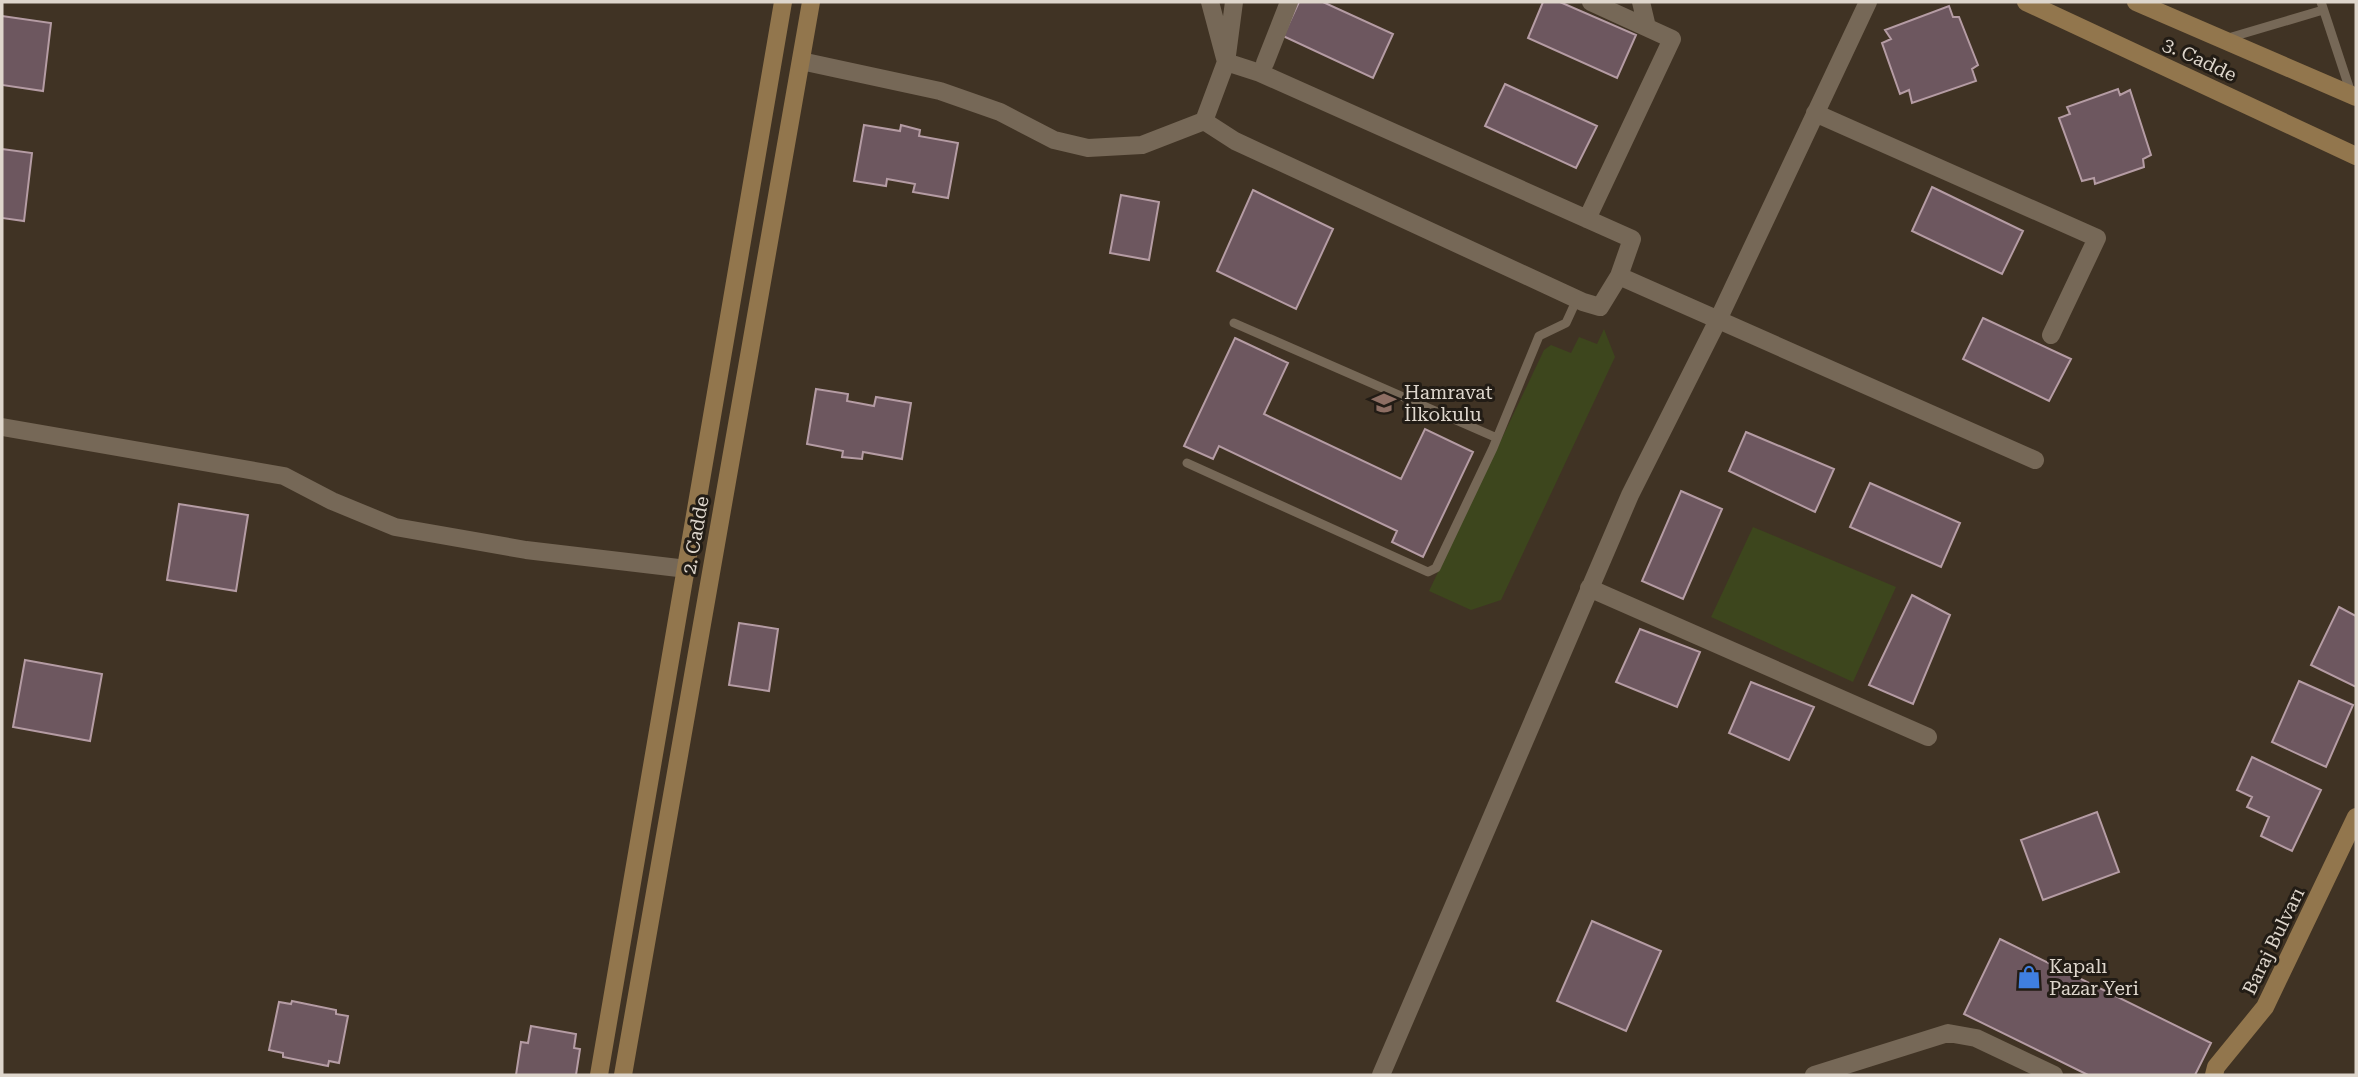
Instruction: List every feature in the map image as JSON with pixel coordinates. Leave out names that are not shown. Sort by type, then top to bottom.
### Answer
[{"type":"main road","name":"2. Cadde","points":[[598,1075],[783,2]]},
{"type":"main road","name":"2. Cadde","points":[[623,1075],[811,2]]},
{"type":"main road","name":"3. Cadde","points":[[2026,2],[2356,156]]},
{"type":"main road","name":"3. Cadde","points":[[2136,2],[2354,96]]},
{"type":"main road","name":"Baraj Bulvarı","points":[[2214,1075],[2216,1068],[2265,1007],[2356,817]]},
{"type":"street","points":[[1210,2],[1226,62]]},
{"type":"street","points":[[801,61],[940,91],[1000,111],[1054,140],[1088,148],[1142,145],[1204,121],[1226,62],[1234,2]]},
{"type":"street","points":[[1265,63],[1289,2]]},
{"type":"street","points":[[1587,219],[1672,39],[1591,2]]},
{"type":"street","points":[[1641,2],[1647,27]]},
{"type":"street","points":[[1381,1075],[1630,495],[1718,320],[1868,2]]},
{"type":"street","points":[[1204,121],[1296,172],[1577,299],[1600,307],[1619,276],[1632,239],[1260,73],[1226,62]]},
{"type":"street","points":[[1815,113],[2097,238],[2051,335]]},
{"type":"street","points":[[1619,276],[2035,460]]},
{"type":"street","points":[[2,426],[284,476],[332,501],[395,527],[526,550],[687,569]]},
{"type":"street","points":[[1589,588],[1928,737]]},
{"type":"street","points":[[1814,1075],[1948,1033],[1976,1038],[2054,1075]]},
{"type":"lane","points":[[2224,40],[2322,6],[2354,96]]},
{"type":"lane","points":[[1188,463],[1428,572],[1436,568],[1497,438],[1539,336],[1566,323],[1577,299]]},
{"type":"lane","points":[[1234,323],[1497,438]]},
{"type":"green space","points":[[1604,329],[1615,357],[1501,600],[1471,610],[1429,591],[1544,350],[1551,345],[1571,353],[1579,337],[1597,344]]},
{"type":"green space","points":[[1753,527],[1896,587],[1853,682],[1711,617]]},
{"type":"building","points":[[1299,2],[1323,2],[1393,34],[1373,78],[1283,36]]},
{"type":"building","points":[[1543,2],[1560,2],[1636,35],[1617,78],[1528,38]]},
{"type":"building","points":[[1949,6],[1953,17],[1959,17],[1978,65],[1972,69],[1976,81],[1912,103],[1909,90],[1900,94],[1882,43],[1891,39],[1885,30]]},
{"type":"building","points":[[2,16],[51,23],[43,91],[2,85]]},
{"type":"building","points":[[1505,84],[1597,126],[1576,168],[1485,126]]},
{"type":"building","points":[[2118,89],[2120,95],[2130,90],[2151,155],[2143,159],[2144,167],[2095,184],[2094,178],[2082,181],[2059,118],[2070,114],[2067,107]]},
{"type":"building","points":[[864,125],[900,131],[901,125],[920,130],[919,136],[958,143],[948,198],[913,192],[915,184],[887,179],[886,186],[854,181]]},
{"type":"building","points":[[2,149],[32,153],[24,221],[2,218]]},
{"type":"building","points":[[1932,187],[2023,231],[2002,274],[1912,231]]},
{"type":"building","points":[[1253,190],[1333,229],[1296,309],[1217,271]]},
{"type":"building","points":[[1121,195],[1159,202],[1149,260],[1110,253]]},
{"type":"building","points":[[1983,318],[2071,359],[2049,401],[1963,359]]},
{"type":"building","points":[[1235,338],[1288,363],[1264,414],[1401,479],[1425,429],[1473,452],[1423,557],[1392,542],[1397,531],[1219,446],[1213,459],[1184,446]]},
{"type":"building","points":[[816,389],[848,394],[847,401],[874,406],[876,397],[911,403],[902,459],[863,452],[862,459],[842,457],[843,451],[807,444]]},
{"type":"building","points":[[1746,432],[1834,469],[1815,512],[1729,471]]},
{"type":"building","points":[[1870,483],[1960,523],[1941,567],[1850,527]]},
{"type":"building","points":[[1681,491],[1722,509],[1683,599],[1642,581]]},
{"type":"building","points":[[179,504],[248,515],[236,591],[167,580]]},
{"type":"building","points":[[1912,595],[1950,615],[1913,704],[1869,685]]},
{"type":"building","points":[[2339,607],[2356,616],[2356,687],[2311,665]]},
{"type":"building","points":[[739,623],[778,629],[769,691],[729,685]]},
{"type":"building","points":[[1640,629],[1700,652],[1677,707],[1616,682]]},
{"type":"building","points":[[25,660],[102,674],[90,741],[13,727]]},
{"type":"building","points":[[2299,681],[2353,705],[2326,767],[2272,742]]},
{"type":"building","points":[[1751,682],[1814,707],[1789,760],[1729,733]]},
{"type":"building","points":[[2252,757],[2321,790],[2292,851],[2261,836],[2269,817],[2247,807],[2252,797],[2237,790]]},
{"type":"building","points":[[2097,812],[2119,872],[2043,900],[2021,840]]},
{"type":"building","points":[[1592,921],[1661,951],[1626,1031],[1557,1001]]},
{"type":"building","name":"Kapalı Pazar Yeri","points":[[2000,939],[2211,1043],[2195,1075],[2088,1075],[1964,1014]]},
{"type":"building","points":[[292,1001],[336,1010],[336,1014],[348,1016],[339,1063],[329,1061],[328,1066],[283,1057],[283,1053],[269,1050],[279,1002],[291,1004]]},
{"type":"building","points":[[531,1026],[576,1034],[574,1048],[580,1049],[576,1075],[516,1075],[521,1042],[528,1043]]},
{"type":"place","name":"Hamravat İlkokulu","points":[[1384,403]]},
{"type":"place","name":"Kapalı Pazar Yeri","points":[[2029,977]]}]
